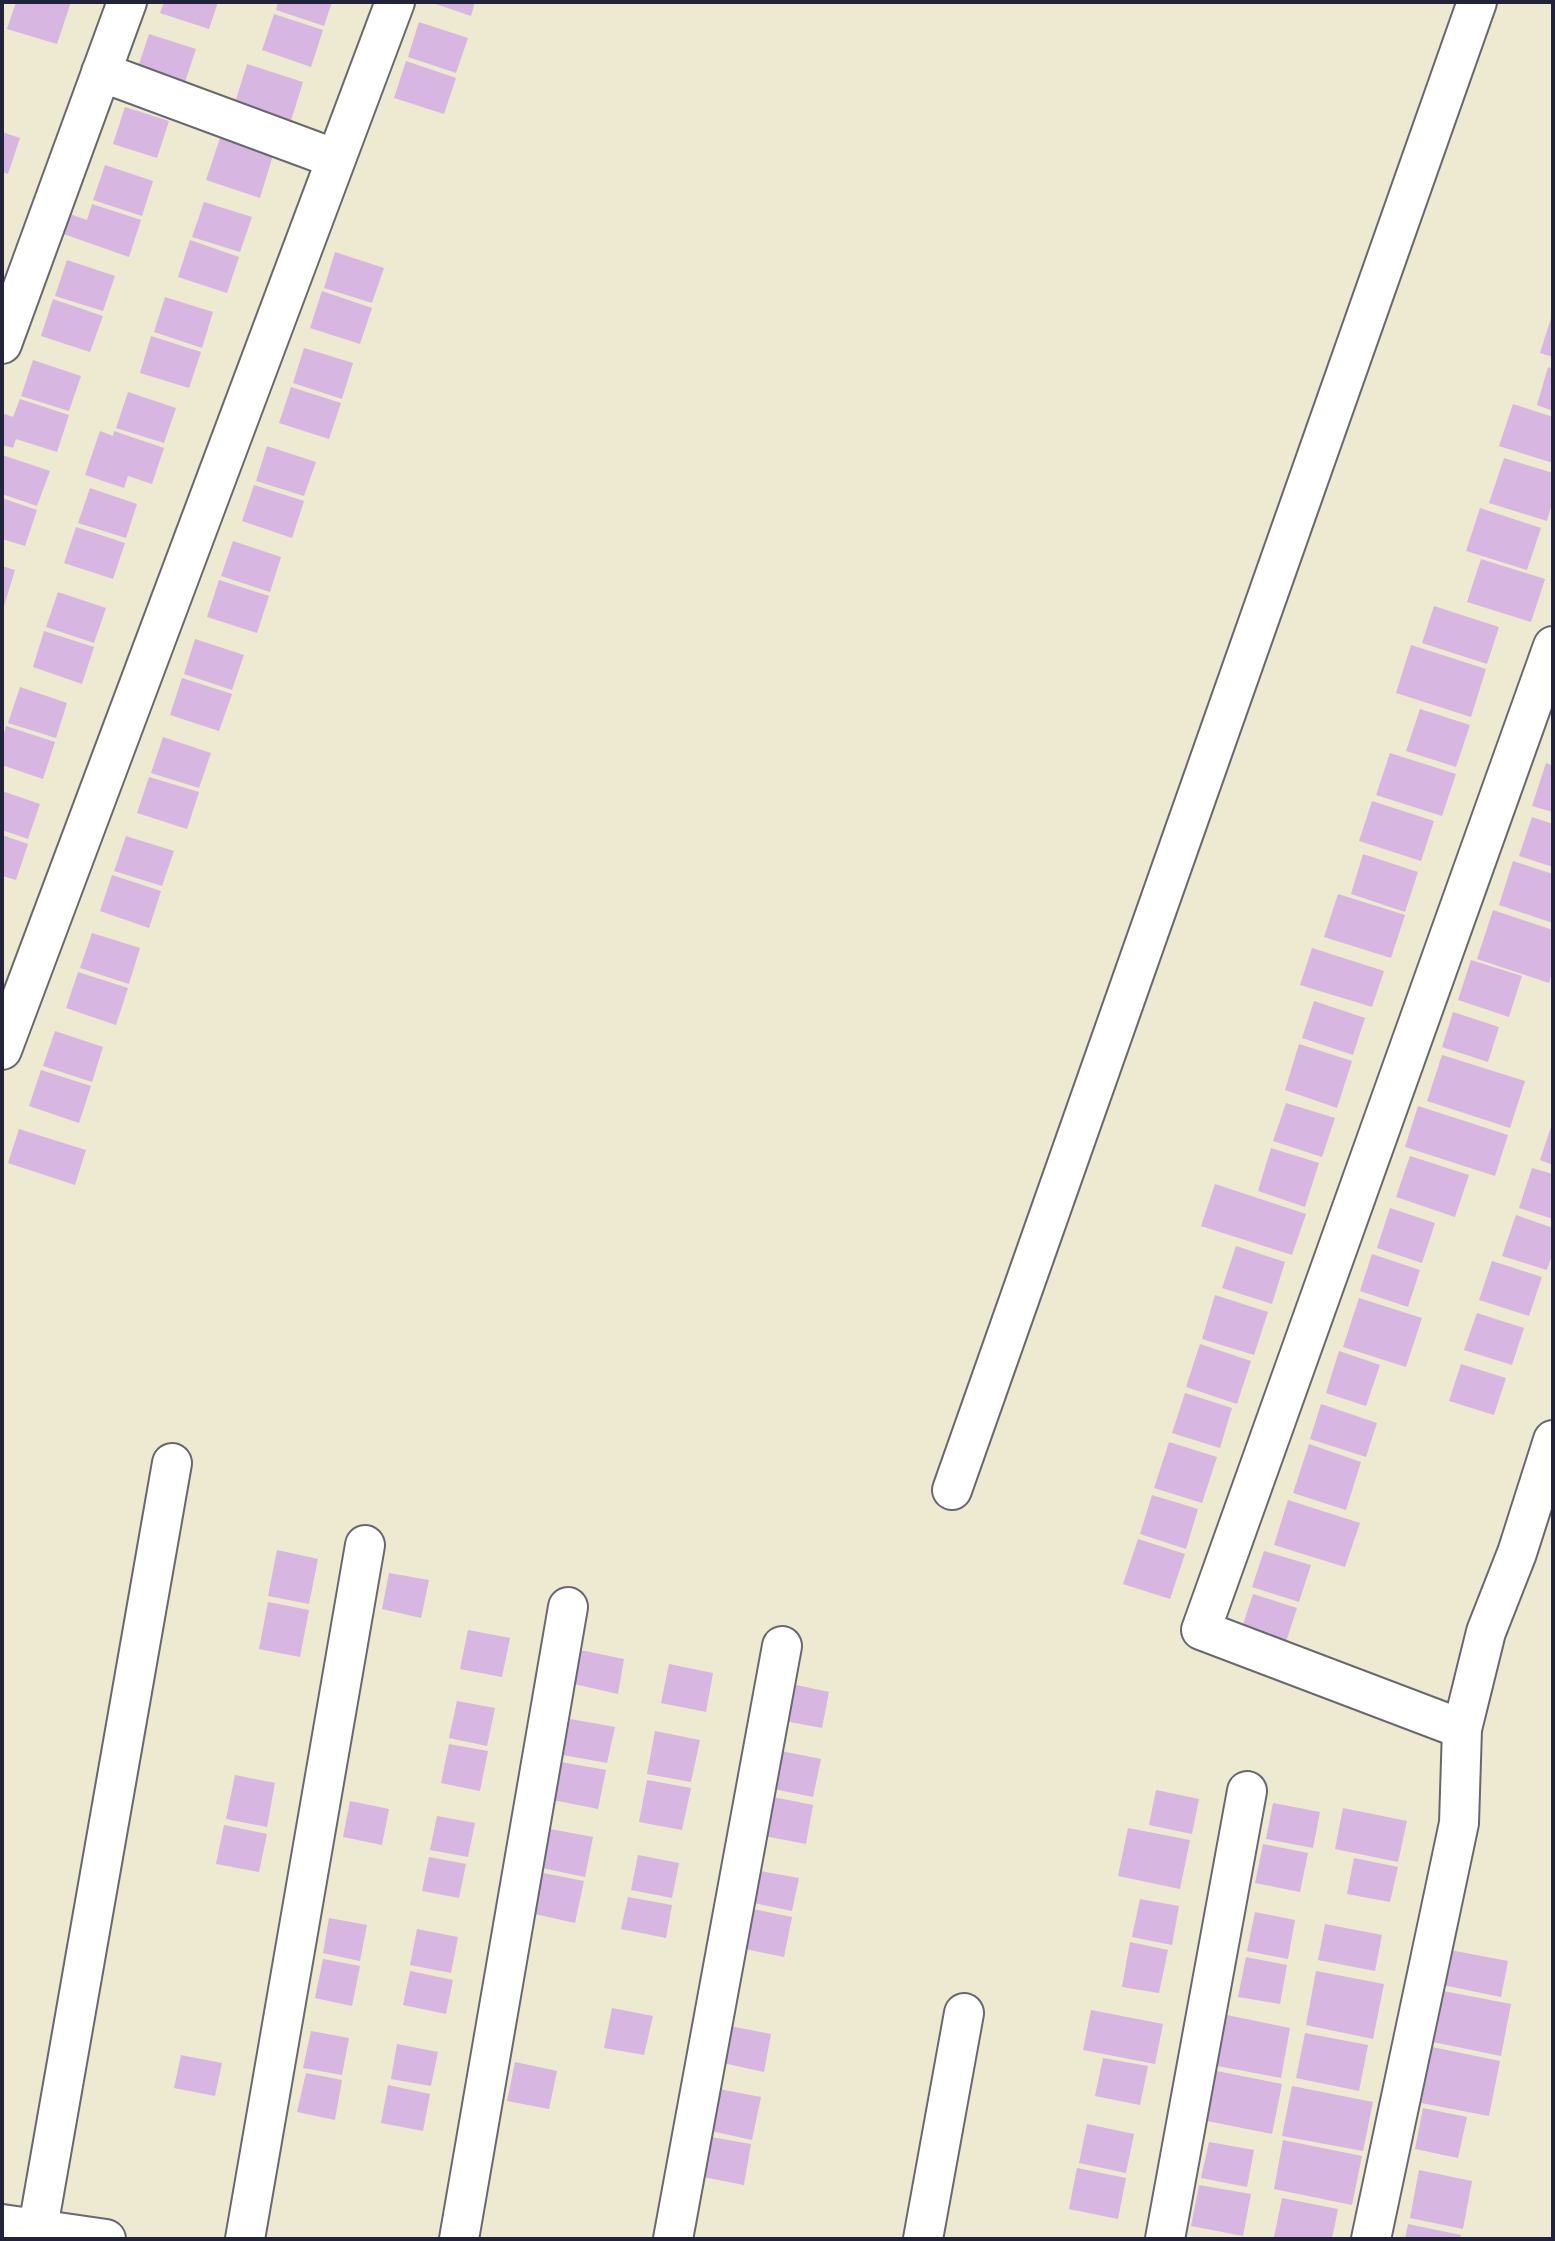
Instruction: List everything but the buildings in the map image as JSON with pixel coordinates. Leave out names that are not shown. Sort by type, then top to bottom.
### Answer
[{"type":"street","points":[[2,344],[127,2]]},
{"type":"street","points":[[2,1050],[395,2]]},
{"type":"street","points":[[953,1490],[1477,2]]},
{"type":"street","points":[[101,72],[336,159]]},
{"type":"street","points":[[1462,1729],[1201,1629],[1553,646]]},
{"type":"street","points":[[1371,2239],[1460,1823],[1462,1729],[1486,1632],[1517,1553],[1553,1440]]},
{"type":"street","points":[[106,2239],[25,2231],[172,1463]]},
{"type":"street","points":[[245,2239],[365,1545]]},
{"type":"street","points":[[458,2239],[568,1607]]},
{"type":"street","points":[[673,2239],[782,1646]]},
{"type":"street","points":[[1165,2239],[1247,1791]]},
{"type":"street","points":[[923,2239],[964,2012]]}]
